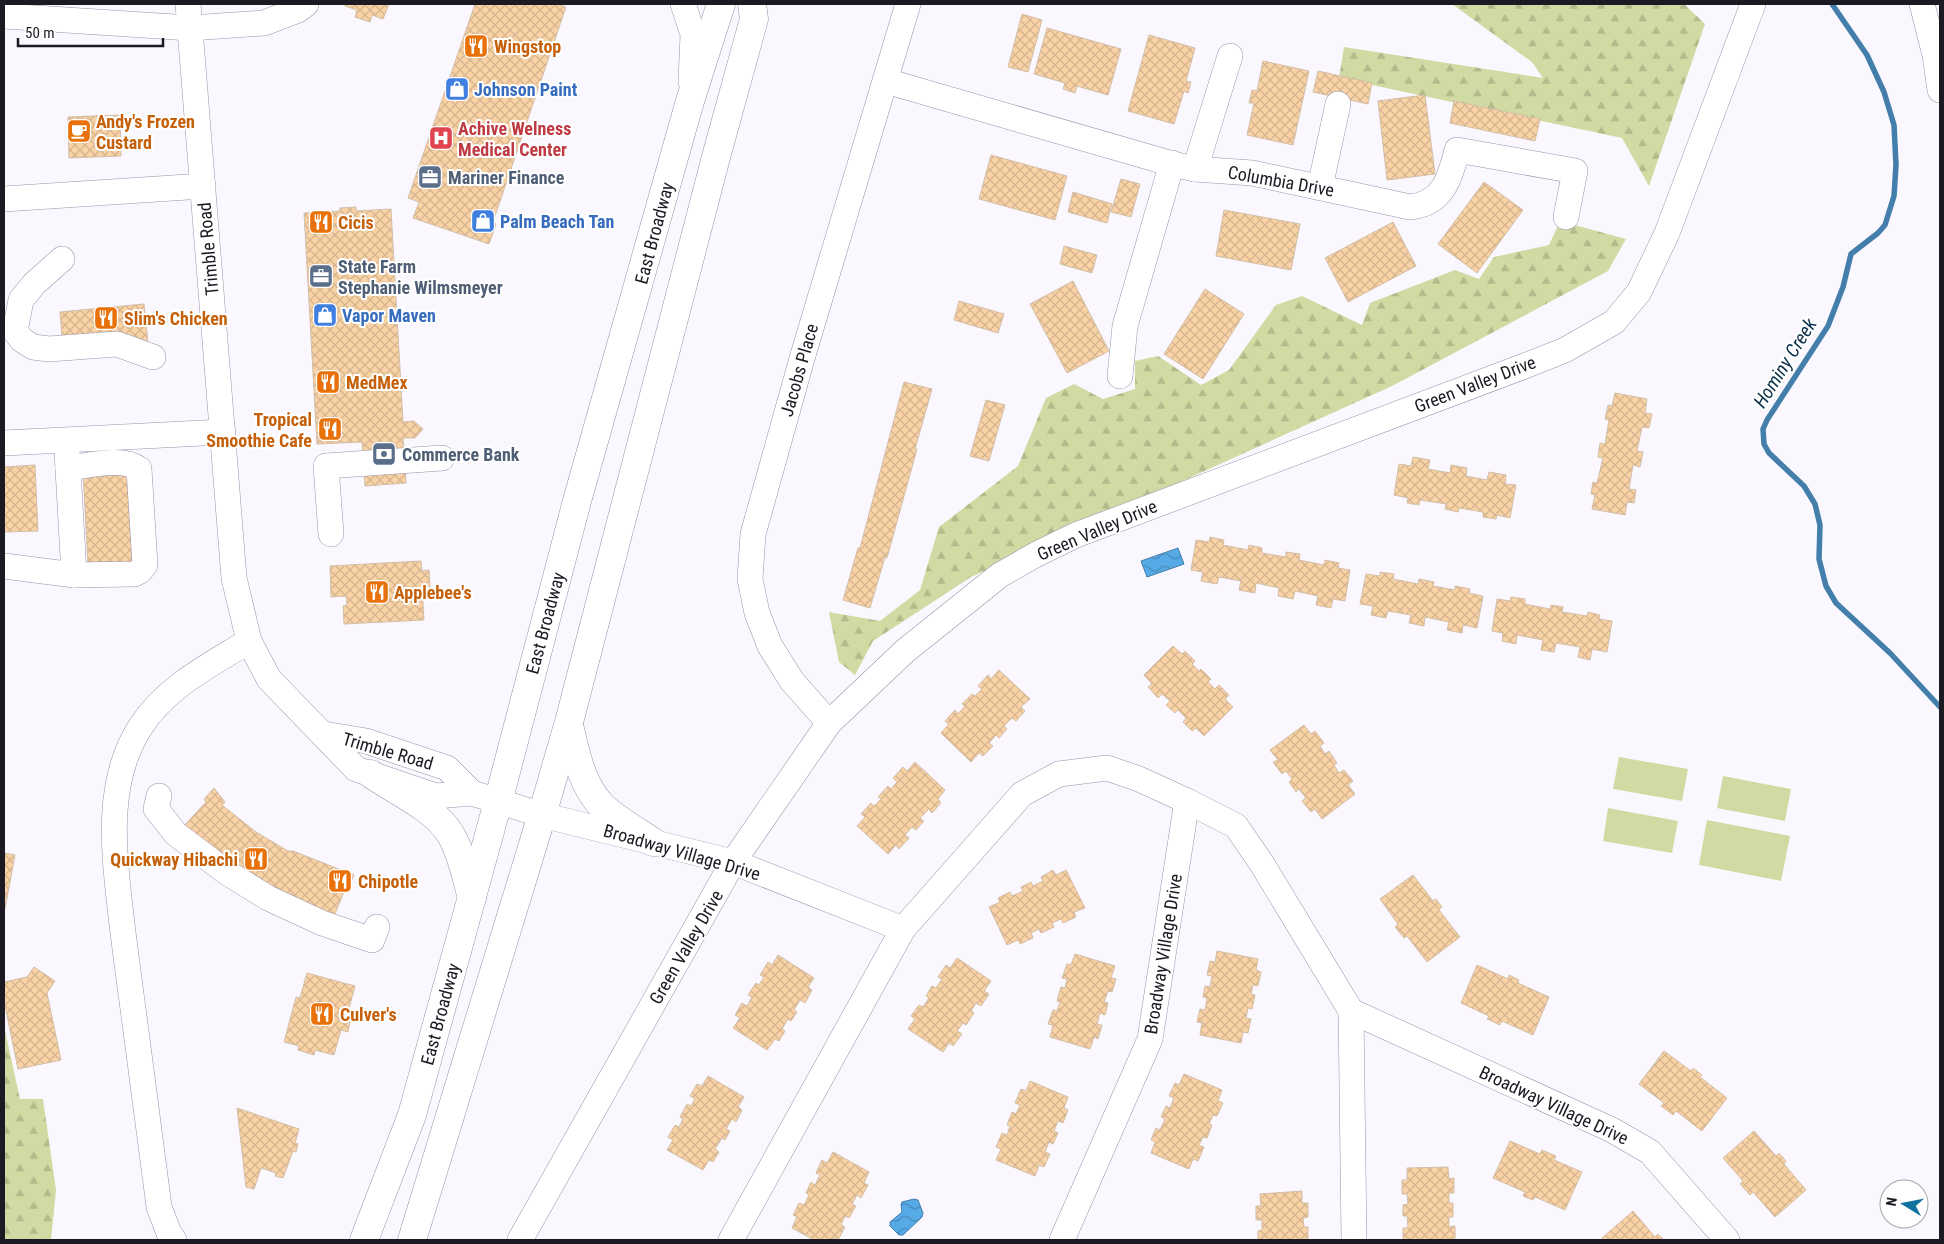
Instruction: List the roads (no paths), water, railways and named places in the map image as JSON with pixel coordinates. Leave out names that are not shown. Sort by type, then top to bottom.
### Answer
[{"type":"main road","name":"East Broadway","points":[[364,1240],[412,1115],[498,802],[577,501],[690,101],[721,4]]},
{"type":"main road","points":[[412,1240],[542,815],[568,722],[754,19],[752,4]]},
{"type":"main road","points":[[568,722],[576,757],[587,786],[603,807],[653,842]]},
{"type":"main road","points":[[371,774],[435,815],[451,835],[460,856],[472,898]]},
{"type":"street","points":[[4,16],[84,12],[189,16],[264,23],[298,10],[306,4]]},
{"type":"street","points":[[683,4],[693,34],[690,101]]},
{"type":"street","name":"Jacobs Place","points":[[830,722],[792,681],[770,646],[757,613],[750,578],[753,534],[803,354],[908,4]]},
{"type":"street","name":"Green Valley Drive","points":[[520,1240],[734,862],[830,722],[905,651],[1000,575],[1037,554],[1076,535],[1565,350],[1614,322],[1639,292],[1667,233],[1753,4]]},
{"type":"street","points":[[1922,4],[1936,55],[1940,90]]},
{"type":"street","name":"Trimble Road","points":[[189,16],[234,578],[250,641],[269,679],[356,769],[436,796],[472,793],[542,815]]},
{"type":"street","points":[[1120,376],[1125,326],[1184,166],[1230,56]]},
{"type":"street","name":"Columbia Drive","points":[[886,81],[1184,166],[1252,173],[1410,207],[1423,206],[1436,198],[1446,184],[1457,150],[1575,171],[1566,217]]},
{"type":"street","points":[[1320,187],[1338,104]]},
{"type":"street","points":[[4,199],[203,186]]},
{"type":"street","points":[[54,259],[21,300],[16,331],[22,340],[33,347],[49,348],[118,344],[153,357]]},
{"type":"street","points":[[4,443],[66,438],[222,432]]},
{"type":"street","points":[[66,438],[74,575]]},
{"type":"street","points":[[331,534],[326,466],[442,458]]},
{"type":"street","points":[[4,566],[74,575],[134,574],[145,565],[139,469],[133,464],[122,462],[68,468]]},
{"type":"street","points":[[174,1240],[160,1207],[124,939],[115,861],[114,826],[119,780],[128,751],[140,727],[157,704],[185,681],[250,641]]},
{"type":"street","name":"Trimble Road","points":[[324,734],[366,741],[447,768],[472,793]]},
{"type":"street","points":[[731,1240],[903,929],[1022,794],[1059,774],[1107,768],[1139,779],[1186,800],[1236,826],[1262,864],[1351,1011],[1354,1240]]},
{"type":"street","points":[[159,796],[156,809],[176,834],[226,872],[268,898],[322,923],[372,940],[377,927]]},
{"type":"street","name":"Broadway Village Drive","points":[[1062,1240],[1150,1039],[1186,800]]},
{"type":"street","name":"Broadway Village Drive","points":[[542,815],[734,862],[903,929]]},
{"type":"street","name":"Broadway Village Drive","points":[[1351,1011],[1612,1130],[1650,1152],[1727,1240]]},
{"type":"water","points":[[1178,548],[1184,564],[1147,577],[1141,561]]},
{"type":"water","points":[[918,1200],[923,1213],[922,1217],[903,1235],[899,1235],[890,1226],[890,1222],[902,1212],[902,1202]]},
{"type":"waterway","name":"Hominy Creek","points":[[1832,4],[1867,55],[1884,92],[1894,125],[1896,165],[1894,196],[1885,225],[1878,233],[1851,254],[1843,287],[1828,326],[1767,420],[1763,429],[1764,444],[1769,453],[1804,486],[1815,504],[1820,525],[1819,559],[1826,586],[1836,603],[1890,653],[1940,707]]},
{"type":"place","name":"Wingstop","points":[[476,46]]},
{"type":"place","name":"Johnson Paint","points":[[457,89]]},
{"type":"place","name":"Andy's Frozen Custard","points":[[79,131]]},
{"type":"place","name":"Achive Welness Medical Center","points":[[441,138]]},
{"type":"place","name":"Mariner Finance","points":[[430,177]]},
{"type":"place","name":"Palm Beach Tan","points":[[483,221]]},
{"type":"place","name":"Cicis","points":[[321,222]]},
{"type":"place","name":"State Farm Stephanie Wilmsmeyer","points":[[321,276]]},
{"type":"place","name":"Vapor Maven","points":[[325,315]]},
{"type":"place","name":"Slim's Chicken","points":[[106,318]]},
{"type":"place","name":"MedMex","points":[[328,382]]},
{"type":"place","name":"Tropical Smoothie Cafe","points":[[330,429]]},
{"type":"place","name":"Commerce Bank","points":[[384,454]]},
{"type":"place","name":"Applebee's","points":[[377,592]]},
{"type":"place","name":"Quickway Hibachi","points":[[256,859]]},
{"type":"place","name":"Chipotle","points":[[340,881]]},
{"type":"place","name":"Culver's","points":[[322,1014]]}]
